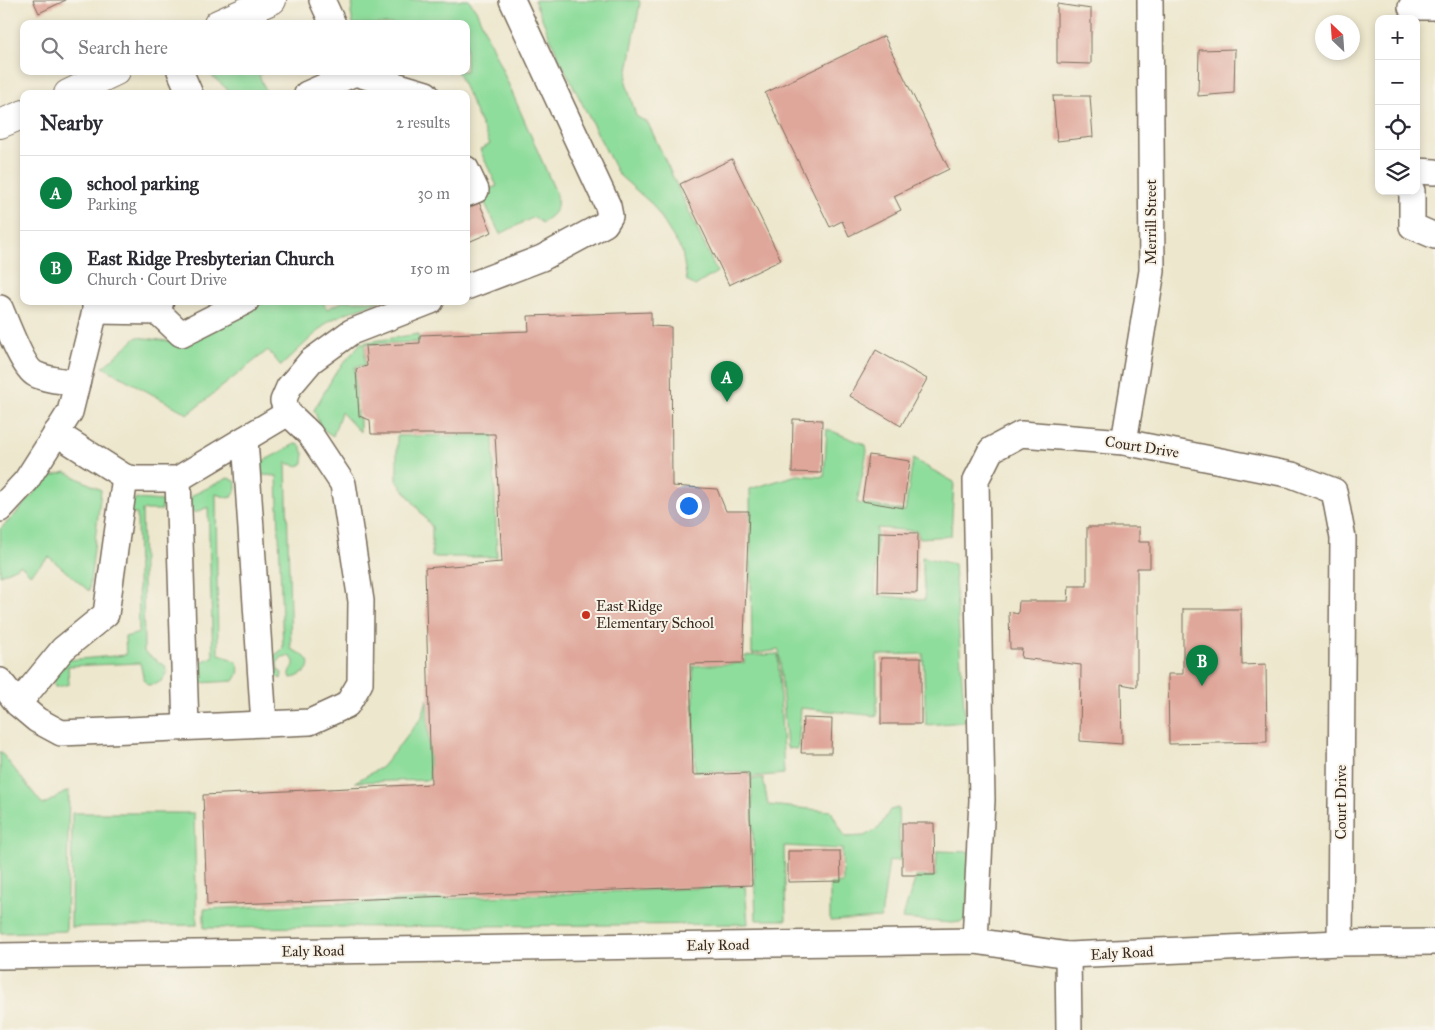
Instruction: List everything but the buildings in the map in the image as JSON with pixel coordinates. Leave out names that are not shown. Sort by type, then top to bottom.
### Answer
[{"type":"main road","points":[[227,20],[272,0]]},
{"type":"main road","points":[[79,90],[105,81]]},
{"type":"main road","points":[[0,124],[20,116]]},
{"type":"street","points":[[322,0],[331,20]]},
{"type":"street","points":[[470,285],[542,258],[606,224],[610,216],[608,206],[512,0]]},
{"type":"street","name":"Merrill Street","points":[[1124,442],[1152,271],[1150,0]]},
{"type":"street","points":[[182,75],[188,90]]},
{"type":"street","points":[[316,90],[348,75]]},
{"type":"street","points":[[365,75],[413,90]]},
{"type":"street","points":[[1420,171],[1435,172]]},
{"type":"street","points":[[470,177],[476,190],[470,192]]},
{"type":"street","points":[[1412,195],[1412,226],[1435,236]]},
{"type":"street","points":[[0,510],[26,480],[70,412],[95,306],[160,307],[182,334],[238,305]]},
{"type":"street","points":[[0,681],[18,704],[37,720],[61,733],[310,722],[347,705],[360,682],[362,601],[343,484],[310,434],[288,413],[283,401],[289,387],[312,361],[351,332],[421,305]]},
{"type":"street","points":[[0,308],[23,360],[32,373],[47,378],[77,383]]},
{"type":"street","points":[[56,433],[125,477],[136,479],[178,479],[288,413]]},
{"type":"street","name":"Court Drive","points":[[974,941],[982,800],[976,480],[991,450],[1021,434],[1124,442],[1292,475],[1334,490],[1343,538],[1340,942]]},
{"type":"street","points":[[245,440],[264,724]]},
{"type":"street","points":[[18,704],[63,649],[106,614],[125,477]]},
{"type":"street","points":[[178,479],[186,727]]},
{"type":"street","name":"Ealy Road","points":[[0,956],[974,941],[1068,955],[1340,942],[1435,942]]},
{"type":"street","points":[[1068,955],[1069,1030]]},
{"type":"green space","points":[[358,0],[469,0],[476,10],[556,193],[557,207],[550,216],[542,223],[534,217],[500,234],[480,193],[497,186],[480,150],[490,144],[470,100],[470,90],[466,90],[459,75],[470,75],[470,20],[352,20],[351,13],[353,2]]},
{"type":"green space","points":[[534,0],[639,0],[626,82],[636,116],[648,123],[717,272],[695,286],[687,281],[682,251],[653,205],[618,174],[559,58]]},
{"type":"green space","points":[[211,75],[259,75],[265,90],[228,90]]},
{"type":"green space","points":[[258,305],[324,305],[327,309],[336,305],[369,305],[329,321],[281,366],[268,350],[188,414],[103,367],[137,337],[176,342]]},
{"type":"green space","points":[[418,334],[419,342],[365,344],[365,365],[355,367],[357,417],[360,419],[360,432],[341,412],[333,436],[321,428],[314,410],[336,372],[361,343]]},
{"type":"green space","points":[[827,429],[866,445],[867,451],[857,503],[905,511],[913,459],[954,482],[951,536],[919,538],[917,531],[877,528],[875,595],[925,600],[922,557],[954,564],[965,722],[926,725],[923,654],[877,655],[877,716],[801,708],[798,749],[787,748],[779,650],[752,654],[750,489],[797,475],[824,477]]},
{"type":"green space","points":[[493,435],[497,557],[432,557],[432,527],[397,481],[397,436]]},
{"type":"green space","points":[[295,444],[300,445],[304,454],[303,463],[299,466],[286,463],[291,649],[304,656],[309,664],[303,674],[291,678],[290,672],[294,665],[293,660],[290,656],[282,657],[277,663],[278,670],[282,673],[281,679],[267,671],[267,661],[283,649],[277,476],[263,475],[258,471],[258,464]]},
{"type":"green space","points":[[66,472],[101,490],[89,591],[49,557],[30,574],[21,565],[0,575],[0,529],[48,477]]},
{"type":"green space","points":[[228,478],[236,483],[236,489],[232,497],[228,498],[216,494],[218,653],[237,662],[238,672],[234,681],[199,683],[193,676],[193,672],[199,664],[213,657],[208,507],[195,513],[190,509],[189,501],[193,495]]},
{"type":"green space","points":[[131,500],[162,501],[162,510],[142,510],[144,652],[166,667],[167,673],[160,682],[148,685],[144,680],[140,663],[68,666],[69,684],[55,687],[56,661],[126,655],[125,637],[139,633],[137,514],[129,514]]},
{"type":"green space","points":[[778,654],[784,774],[750,777],[749,772],[695,771],[693,666],[744,663],[745,656]]},
{"type":"green space","points":[[427,699],[430,780],[355,782],[382,767],[422,717]]},
{"type":"green space","points":[[0,751],[43,805],[69,790],[66,931],[0,933]]},
{"type":"green space","points":[[763,778],[768,805],[831,811],[845,837],[864,836],[879,828],[890,810],[898,808],[900,860],[889,861],[881,918],[830,921],[830,884],[843,883],[842,849],[784,846],[786,920],[756,920],[751,779]]},
{"type":"green space","points":[[72,813],[194,813],[197,925],[71,927]]},
{"type":"green space","points":[[937,851],[971,852],[966,920],[952,923],[902,919],[916,877],[936,876]]},
{"type":"green space","points":[[745,886],[748,924],[204,928],[204,909]]},
{"type":"place","name":"school parking","points":[[727,402]]},
{"type":"place","name":"East Ridge Elementary School","points":[[586,615]]},
{"type":"place","name":"East Ridge Presbyterian Church","points":[[1202,686]]}]
